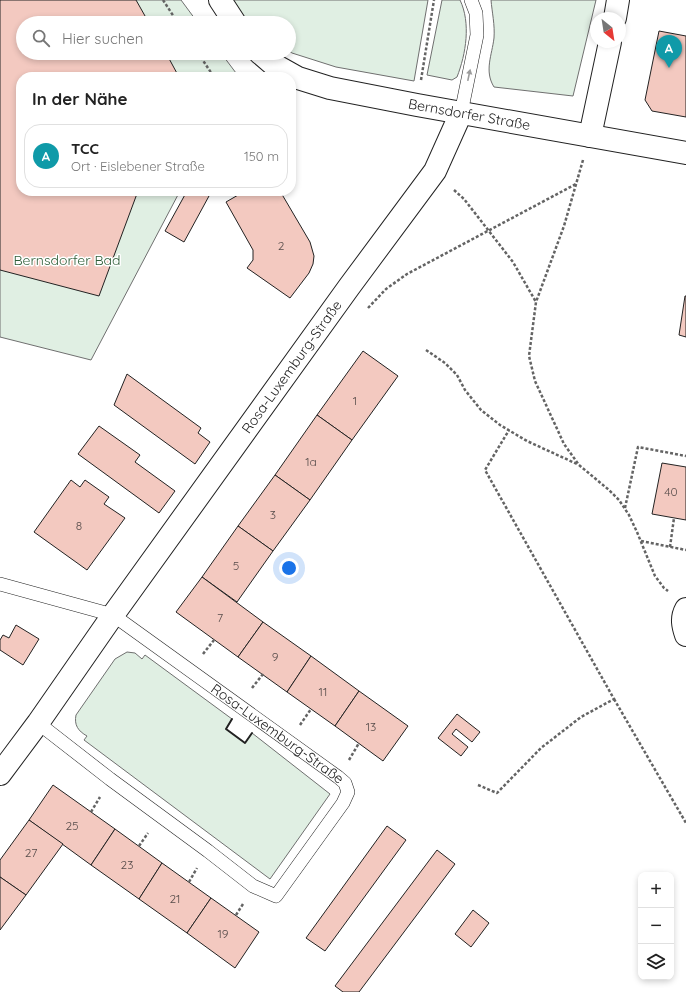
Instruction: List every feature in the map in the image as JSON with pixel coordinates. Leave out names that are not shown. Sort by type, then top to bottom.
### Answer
[{"type":"street","points":[[220,0],[230,16]]},
{"type":"street","points":[[616,12],[618,0]]},
{"type":"street","points":[[590,136],[609,48]]},
{"type":"street","name":"Bernsdorfer Straße","points":[[268,60],[287,72]]},
{"type":"street","name":"Bernsdorfer Straße","points":[[296,77],[323,86],[417,105],[686,153]]},
{"type":"street","name":"Rosa-Luxemburg-Straße","points":[[0,774],[434,171],[461,113]]},
{"type":"street","points":[[686,609],[683,624],[686,635]]},
{"type":"lane","points":[[461,113],[477,35],[476,13],[470,0]]},
{"type":"lane","points":[[0,584],[113,615]]},
{"type":"lane","name":"Rosa-Luxemburg-Straße","points":[[38,723],[253,886],[276,896],[343,804],[348,792],[345,783],[338,777],[113,615]]},
{"type":"path","points":[[163,0],[173,16]]},
{"type":"path","points":[[417,105],[434,0]]},
{"type":"path","points":[[203,60],[211,72]]},
{"type":"path","points":[[579,465],[564,444],[535,381],[529,356],[536,302],[564,226],[590,136]]},
{"type":"path","points":[[434,171],[464,199],[513,262],[536,302]]},
{"type":"path","points":[[368,308],[386,289],[407,274],[576,184]]},
{"type":"path","points":[[426,350],[445,363],[457,375],[465,390],[481,410],[509,430],[543,449],[579,465],[609,490],[625,508],[641,541],[655,576],[669,592]]},
{"type":"path","points":[[509,430],[485,470],[686,823]]},
{"type":"path","points":[[625,508],[638,447],[686,456]]},
{"type":"path","points":[[670,547],[674,518]]},
{"type":"path","points":[[641,541],[686,550]]},
{"type":"path","points":[[478,785],[497,793],[541,748],[581,718],[614,698]]},
{"type":"green space","name":"Bernsdorfer Bad","points":[[0,0],[181,0],[193,16],[16,16],[16,60],[226,60],[235,72],[16,72],[16,196],[177,196],[91,360],[0,337]]},
{"type":"green space","points":[[233,0],[428,0],[414,81],[336,67],[296,54],[296,16],[243,16]]},
{"type":"green space","points":[[442,0],[460,0],[465,18],[465,49],[457,77],[452,80],[427,75]]},
{"type":"green space","points":[[491,0],[596,0],[593,12],[590,12],[590,25],[573,96],[494,87],[491,81],[489,69],[494,38]]},
{"type":"green space","points":[[127,652],[135,653],[142,659],[145,655],[232,719],[226,729],[245,743],[252,733],[330,794],[270,879],[84,740],[87,736],[77,727],[76,715],[115,659]]},
{"type":"building","points":[[0,0],[136,0],[145,16],[16,16],[16,60],[170,60],[176,72],[16,72],[16,196],[136,196],[99,296],[0,270]]},
{"type":"building","points":[[659,31],[686,36],[686,117],[652,111],[645,100]]},
{"type":"building","points":[[184,196],[209,196],[184,242],[165,231]]},
{"type":"building","points":[[236,196],[283,196],[310,242],[314,256],[313,264],[309,273],[290,298],[247,268],[253,260],[253,250],[226,202]]},
{"type":"building","points":[[686,296],[686,337],[679,335]]},
{"type":"building","points":[[363,351],[398,376],[352,440],[317,415]]},
{"type":"building","points":[[127,374],[201,428],[198,433],[210,442],[195,464],[114,405]]},
{"type":"building","points":[[317,415],[352,440],[310,500],[275,475]]},
{"type":"building","points":[[99,426],[140,455],[135,462],[175,491],[159,513],[78,454]]},
{"type":"building","points":[[662,463],[686,467],[686,520],[652,514]]},
{"type":"building","points":[[275,475],[310,500],[273,551],[238,526]]},
{"type":"building","points":[[71,480],[80,487],[85,480],[109,497],[104,504],[125,518],[87,570],[34,532]]},
{"type":"building","points":[[238,526],[273,551],[237,602],[202,577]]},
{"type":"building","points":[[202,577],[263,622],[238,657],[176,612]]},
{"type":"building","points":[[263,622],[311,656],[287,692],[238,657]]},
{"type":"building","points":[[16,625],[39,639],[23,665],[0,650],[0,640],[3,635],[9,638]]},
{"type":"building","points":[[311,656],[359,691],[335,726],[287,692]]},
{"type":"building","points":[[359,691],[408,726],[383,761],[335,726]]},
{"type":"building","points":[[457,714],[480,732],[472,742],[456,729],[452,734],[468,747],[461,756],[438,738]]},
{"type":"building","points":[[53,785],[115,829],[91,865],[29,820]]},
{"type":"building","points":[[29,820],[63,844],[26,895],[0,877],[0,860]]},
{"type":"building","points":[[387,826],[406,840],[325,951],[306,938]]},
{"type":"building","points":[[115,829],[162,863],[139,899],[91,865]]},
{"type":"building","points":[[437,850],[455,864],[359,992],[343,992],[335,986]]},
{"type":"building","points":[[162,863],[211,898],[187,933],[139,899]]},
{"type":"building","points":[[0,877],[26,895],[0,930]]},
{"type":"building","points":[[211,898],[259,932],[235,968],[187,933]]},
{"type":"building","points":[[473,910],[489,923],[471,947],[455,934]]},
{"type":"wall","points":[[232,719],[226,729],[245,743],[252,733]]},
{"type":"place","name":"TCC","points":[[669,68]]}]
